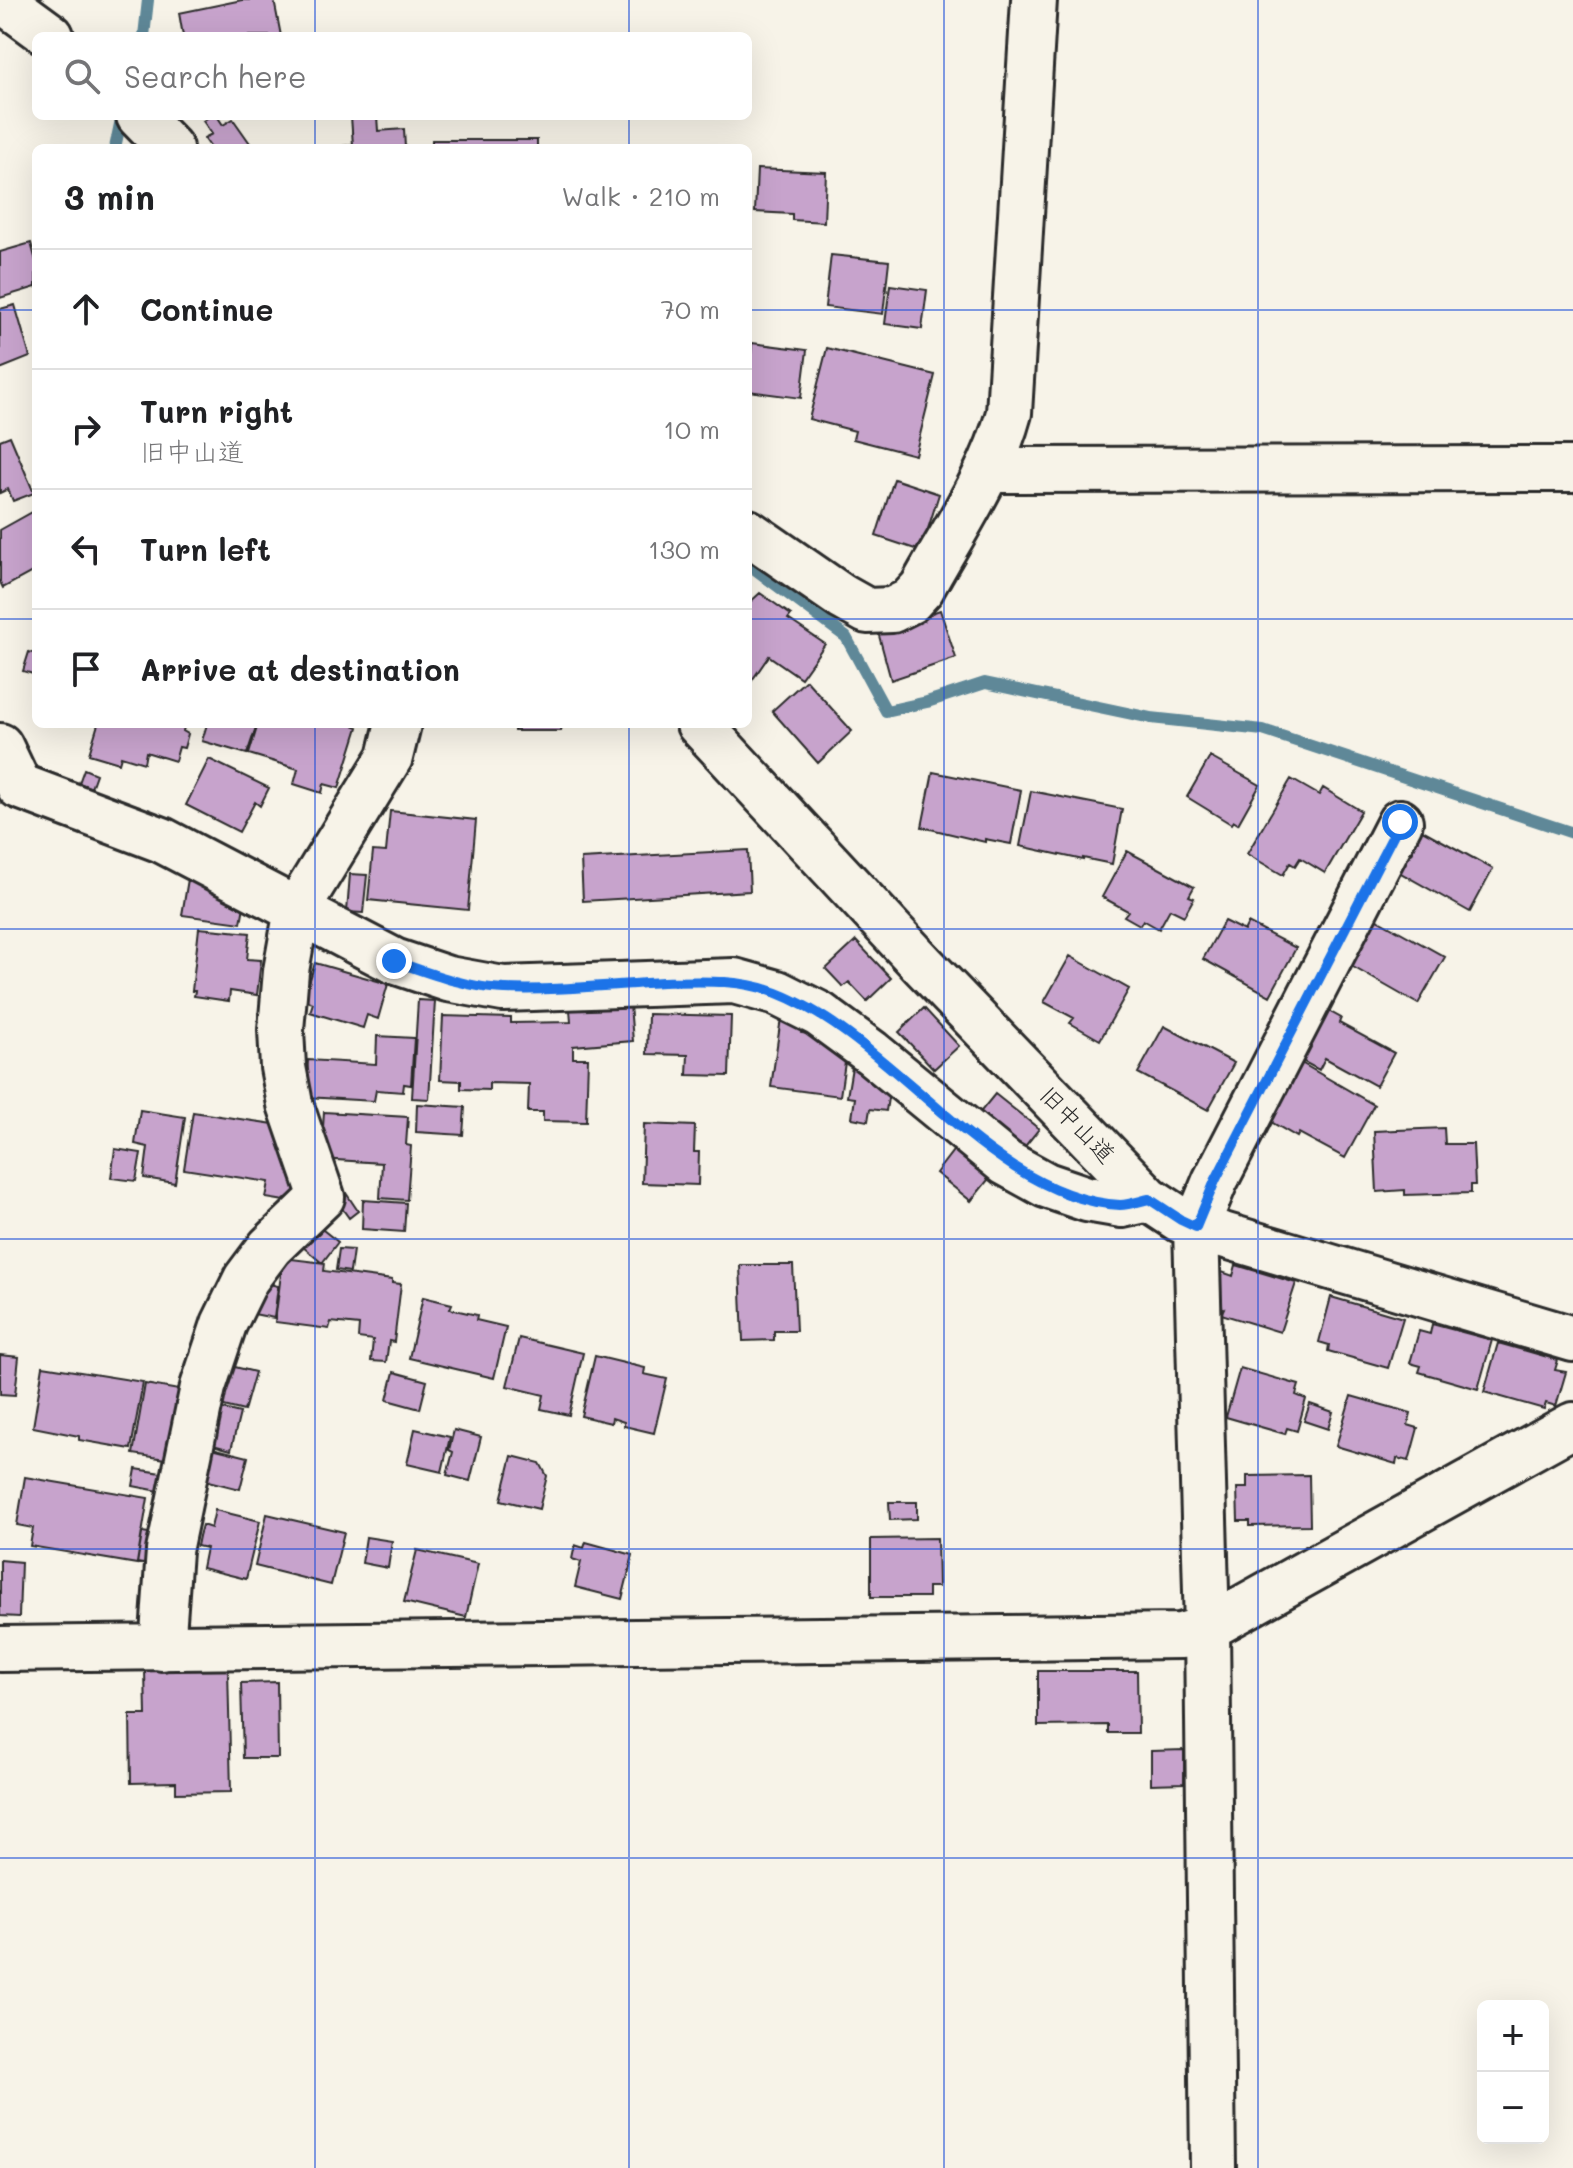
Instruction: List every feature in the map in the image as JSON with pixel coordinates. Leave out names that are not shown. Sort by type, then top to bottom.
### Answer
[{"type":"street","points":[[2,0],[46,32]]},
{"type":"street","points":[[752,535],[867,611],[892,610],[910,601],[922,588],[988,470],[1001,442],[1009,413],[1034,0]]},
{"type":"street","points":[[143,120],[166,144]]},
{"type":"street","points":[[988,470],[1573,469]]},
{"type":"street","points":[[162,1648],[169,1551],[203,1387],[224,1324],[246,1279],[270,1247],[322,1197],[290,1104],[283,1067],[281,1030],[286,971],[297,909],[390,757],[397,728]]},
{"type":"street","name":"旧中山道","points":[[703,728],[923,965],[1149,1199],[1196,1227],[1573,1339]]},
{"type":"street","points":[[0,746],[9,801],[162,840],[394,961],[448,979],[503,989],[734,981],[777,993],[819,1014],[872,1053],[1006,1163],[1046,1185],[1087,1199],[1122,1205],[1149,1199]]},
{"type":"street","points":[[1213,2168],[1207,1628],[1196,1227],[1215,1181],[1400,822]]},
{"type":"street","points":[[0,1649],[1181,1636],[1207,1628],[1573,1425]]},
{"type":"building","points":[[242,0],[274,0],[280,32],[182,32],[179,13]]},
{"type":"building","points":[[220,120],[223,125],[234,120],[251,144],[208,144],[204,138],[212,134],[203,121]]},
{"type":"building","points":[[351,120],[377,120],[378,131],[404,129],[405,144],[353,144]]},
{"type":"building","points":[[432,140],[537,140],[537,144],[432,144]]},
{"type":"building","points":[[757,169],[826,172],[824,222],[792,220],[792,214],[755,212]]},
{"type":"building","points":[[31,243],[32,288],[0,298],[0,252]]},
{"type":"building","points":[[831,255],[889,261],[883,314],[825,307]]},
{"type":"building","points":[[890,285],[927,290],[922,329],[885,324]]},
{"type":"building","points":[[15,305],[30,357],[0,369],[0,309]]},
{"type":"building","points":[[752,343],[807,350],[801,398],[752,392]]},
{"type":"building","points":[[827,348],[935,375],[915,455],[853,439],[855,431],[809,419]]},
{"type":"building","points":[[10,436],[32,494],[13,501],[8,489],[0,493],[0,440]]},
{"type":"building","points":[[894,479],[939,494],[921,551],[876,536]]},
{"type":"building","points":[[32,512],[32,572],[3,588],[0,582],[0,530]]},
{"type":"building","points":[[760,593],[791,615],[788,619],[825,644],[801,678],[769,656],[752,680],[752,600]]},
{"type":"building","points":[[940,610],[956,658],[891,680],[878,632]]},
{"type":"building","points":[[29,652],[32,653],[32,674],[23,671]]},
{"type":"building","points":[[806,680],[852,731],[818,763],[772,711]]},
{"type":"building","points":[[97,728],[184,728],[183,731],[188,734],[184,748],[179,747],[175,761],[146,752],[144,763],[121,756],[119,763],[89,754]]},
{"type":"building","points":[[206,728],[256,728],[247,754],[202,741]]},
{"type":"building","points":[[257,728],[358,728],[339,788],[324,784],[322,793],[294,784],[298,769],[249,754]]},
{"type":"building","points":[[514,728],[561,728],[561,731],[514,731]]},
{"type":"building","points":[[1210,757],[1260,785],[1238,824],[1233,821],[1231,824],[1187,797]]},
{"type":"building","points":[[209,759],[269,788],[260,806],[255,802],[239,832],[186,805]]},
{"type":"building","points":[[84,769],[96,774],[91,788],[79,783]]},
{"type":"building","points":[[933,772],[1021,790],[1011,844],[985,839],[985,842],[922,827]]},
{"type":"building","points":[[1291,779],[1319,795],[1323,788],[1361,811],[1325,873],[1300,858],[1295,866],[1290,863],[1283,875],[1247,854]]},
{"type":"building","points":[[1031,791],[1122,809],[1112,864],[1020,846]]},
{"type":"building","points":[[390,811],[476,820],[468,910],[368,900],[373,851],[386,852]]},
{"type":"building","points":[[1415,826],[1493,869],[1470,912],[1392,868]]},
{"type":"building","points":[[748,850],[750,891],[583,901],[581,859]]},
{"type":"building","points":[[1127,851],[1194,887],[1189,896],[1194,898],[1184,916],[1170,909],[1159,929],[1143,920],[1140,925],[1124,916],[1128,911],[1102,897]]},
{"type":"building","points":[[350,874],[367,875],[363,913],[347,912]]},
{"type":"building","points":[[188,879],[244,906],[241,923],[182,915]]},
{"type":"building","points":[[1366,913],[1445,957],[1418,1004],[1339,959]]},
{"type":"building","points":[[1224,921],[1244,931],[1248,923],[1296,948],[1270,996],[1203,959]]},
{"type":"building","points":[[199,928],[250,933],[247,959],[261,960],[257,995],[230,991],[229,1001],[194,996]]},
{"type":"building","points":[[856,941],[891,978],[867,1001],[849,982],[843,987],[826,969]]},
{"type":"building","points":[[1070,956],[1129,989],[1100,1040],[1070,1023],[1074,1018],[1044,1002]]},
{"type":"building","points":[[315,963],[388,984],[378,1019],[367,1015],[363,1028],[310,1012],[313,1003],[304,1000]]},
{"type":"building","points":[[418,1000],[435,1001],[429,1099],[412,1098]]},
{"type":"building","points":[[1314,1003],[1341,1018],[1339,1023],[1394,1053],[1376,1086],[1325,1058],[1319,1070],[1287,1053]]},
{"type":"building","points":[[630,1005],[633,1041],[573,1046],[573,1058],[588,1058],[586,1122],[543,1121],[543,1112],[528,1112],[529,1084],[489,1083],[489,1090],[461,1089],[461,1081],[440,1080],[443,1016],[511,1018],[511,1023],[571,1022],[570,1010]]},
{"type":"building","points":[[924,1008],[959,1046],[934,1069],[899,1032]]},
{"type":"building","points":[[648,1014],[731,1016],[729,1076],[687,1075],[688,1055],[647,1054]]},
{"type":"building","points":[[781,1018],[802,1021],[801,1033],[833,1037],[847,1049],[840,1096],[771,1087]]},
{"type":"building","points":[[1164,1026],[1234,1063],[1208,1110],[1138,1073]]},
{"type":"building","points":[[377,1036],[414,1038],[411,1085],[404,1084],[403,1092],[376,1090],[374,1101],[306,1097],[308,1060],[376,1064]]},
{"type":"building","points":[[1289,1056],[1374,1105],[1345,1158],[1299,1133],[1297,1137],[1259,1115]]},
{"type":"building","points":[[852,1067],[873,1070],[890,1085],[886,1111],[870,1109],[868,1121],[852,1118],[855,1098],[847,1097]]},
{"type":"building","points":[[995,1094],[1039,1129],[1022,1150],[977,1116]]},
{"type":"building","points":[[417,1104],[465,1107],[463,1135],[416,1132]]},
{"type":"building","points":[[140,1110],[185,1117],[175,1183],[144,1178],[148,1147],[135,1144]]},
{"type":"building","points":[[193,1112],[287,1126],[300,1185],[297,1203],[266,1198],[269,1182],[184,1169]]},
{"type":"building","points":[[324,1112],[408,1117],[406,1145],[411,1146],[407,1200],[380,1198],[382,1163],[321,1159]]},
{"type":"building","points":[[644,1124],[695,1126],[694,1152],[699,1152],[698,1185],[642,1183]]},
{"type":"building","points":[[1444,1128],[1445,1144],[1473,1144],[1475,1185],[1471,1185],[1471,1193],[1405,1195],[1405,1190],[1377,1192],[1374,1131]]},
{"type":"building","points":[[956,1147],[992,1175],[971,1201],[936,1173]]},
{"type":"building","points":[[115,1149],[141,1153],[136,1181],[111,1178]]},
{"type":"building","points":[[344,1190],[358,1211],[349,1218],[334,1197]]},
{"type":"building","points":[[363,1200],[406,1203],[404,1232],[362,1229]]},
{"type":"building","points":[[313,1222],[338,1242],[322,1263],[296,1241]]},
{"type":"building","points":[[339,1249],[353,1250],[350,1272],[336,1270]]},
{"type":"building","points":[[283,1258],[325,1263],[324,1271],[392,1280],[392,1283],[401,1284],[394,1342],[389,1341],[386,1362],[371,1361],[373,1340],[358,1338],[359,1325],[331,1322],[329,1329],[275,1322]]},
{"type":"building","points":[[740,1265],[793,1265],[796,1331],[774,1331],[774,1340],[743,1341]]},
{"type":"building","points":[[1236,1265],[1296,1283],[1280,1332],[1221,1314],[1224,1308],[1212,1304],[1222,1272],[1233,1276]]},
{"type":"building","points":[[260,1282],[278,1286],[274,1318],[244,1312]]},
{"type":"building","points":[[423,1297],[452,1304],[450,1309],[477,1315],[476,1320],[506,1327],[494,1378],[409,1358]]},
{"type":"building","points":[[1331,1297],[1403,1318],[1388,1368],[1328,1351],[1329,1345],[1319,1342]]},
{"type":"building","points":[[1432,1324],[1492,1340],[1478,1389],[1419,1372],[1421,1366],[1410,1363],[1419,1331],[1430,1334]]},
{"type":"building","points":[[519,1338],[583,1353],[569,1415],[541,1409],[544,1395],[507,1386]]},
{"type":"building","points":[[1498,1343],[1558,1360],[1555,1370],[1566,1372],[1556,1406],[1546,1403],[1544,1409],[1484,1392]]},
{"type":"building","points":[[0,1355],[19,1357],[15,1395],[0,1394]]},
{"type":"building","points":[[595,1356],[645,1368],[644,1374],[667,1379],[654,1433],[624,1426],[624,1422],[612,1418],[611,1423],[581,1416]]},
{"type":"building","points":[[227,1365],[255,1372],[244,1411],[216,1404]]},
{"type":"building","points":[[43,1366],[143,1382],[131,1449],[79,1440],[79,1436],[33,1427]]},
{"type":"building","points":[[1240,1368],[1299,1385],[1296,1395],[1306,1399],[1297,1431],[1287,1428],[1285,1434],[1226,1417]]},
{"type":"building","points":[[394,1372],[427,1381],[420,1409],[387,1400]]},
{"type":"building","points":[[145,1384],[190,1392],[179,1461],[133,1454]]},
{"type":"building","points":[[1351,1396],[1411,1413],[1408,1425],[1418,1428],[1409,1461],[1397,1458],[1396,1464],[1336,1446]]},
{"type":"building","points":[[1310,1404],[1333,1412],[1328,1429],[1304,1421]]},
{"type":"building","points":[[215,1407],[240,1413],[231,1450],[206,1443]]},
{"type":"building","points":[[415,1429],[450,1437],[442,1472],[407,1464]]},
{"type":"building","points":[[454,1430],[481,1437],[470,1481],[447,1475]]},
{"type":"building","points":[[212,1448],[248,1457],[240,1489],[204,1480]]},
{"type":"building","points":[[512,1456],[540,1463],[547,1476],[539,1509],[501,1500]]},
{"type":"building","points":[[136,1469],[168,1474],[164,1492],[133,1486]]},
{"type":"building","points":[[1309,1475],[1310,1525],[1250,1526],[1250,1521],[1238,1521],[1237,1488],[1247,1488],[1247,1476]]},
{"type":"building","points":[[25,1477],[148,1498],[137,1564],[30,1546],[33,1528],[17,1525]]},
{"type":"building","points":[[889,1502],[917,1502],[917,1519],[890,1520]]},
{"type":"building","points":[[215,1510],[260,1521],[246,1579],[202,1568],[206,1548],[197,1546],[199,1536],[202,1525],[211,1528]]},
{"type":"building","points":[[267,1514],[344,1532],[331,1585],[255,1566]]},
{"type":"building","points":[[142,1532],[163,1535],[157,1566],[137,1563]]},
{"type":"building","points":[[366,1537],[392,1541],[388,1568],[362,1563]]},
{"type":"building","points":[[937,1538],[938,1587],[928,1587],[928,1597],[871,1597],[871,1539]]},
{"type":"building","points":[[586,1542],[633,1555],[622,1599],[575,1587],[581,1562],[572,1559],[575,1545],[584,1548]]},
{"type":"building","points":[[417,1550],[478,1564],[466,1617],[404,1602]]},
{"type":"building","points":[[0,1560],[21,1562],[19,1617],[0,1616]]},
{"type":"building","points":[[228,1669],[231,1792],[176,1793],[176,1782],[131,1783],[130,1715],[146,1715],[145,1670]]},
{"type":"building","points":[[1038,1671],[1137,1671],[1138,1733],[1108,1733],[1108,1725],[1038,1726]]},
{"type":"building","points":[[277,1682],[278,1758],[243,1758],[241,1683]]},
{"type":"building","points":[[1184,1750],[1184,1783],[1151,1784],[1151,1751]]},
{"type":"waterway","points":[[144,32],[148,0]]},
{"type":"waterway","points":[[116,144],[120,124]]},
{"type":"waterway","points":[[752,567],[846,637],[886,711],[927,702],[985,683],[1151,718],[1263,730],[1573,833]]},
{"type":"route","points":[[394,961],[448,979],[503,989],[734,981],[777,993],[819,1014],[872,1053],[1006,1163],[1046,1185],[1087,1199],[1122,1205],[1149,1199],[1196,1227],[1215,1181],[1400,822]]}]
